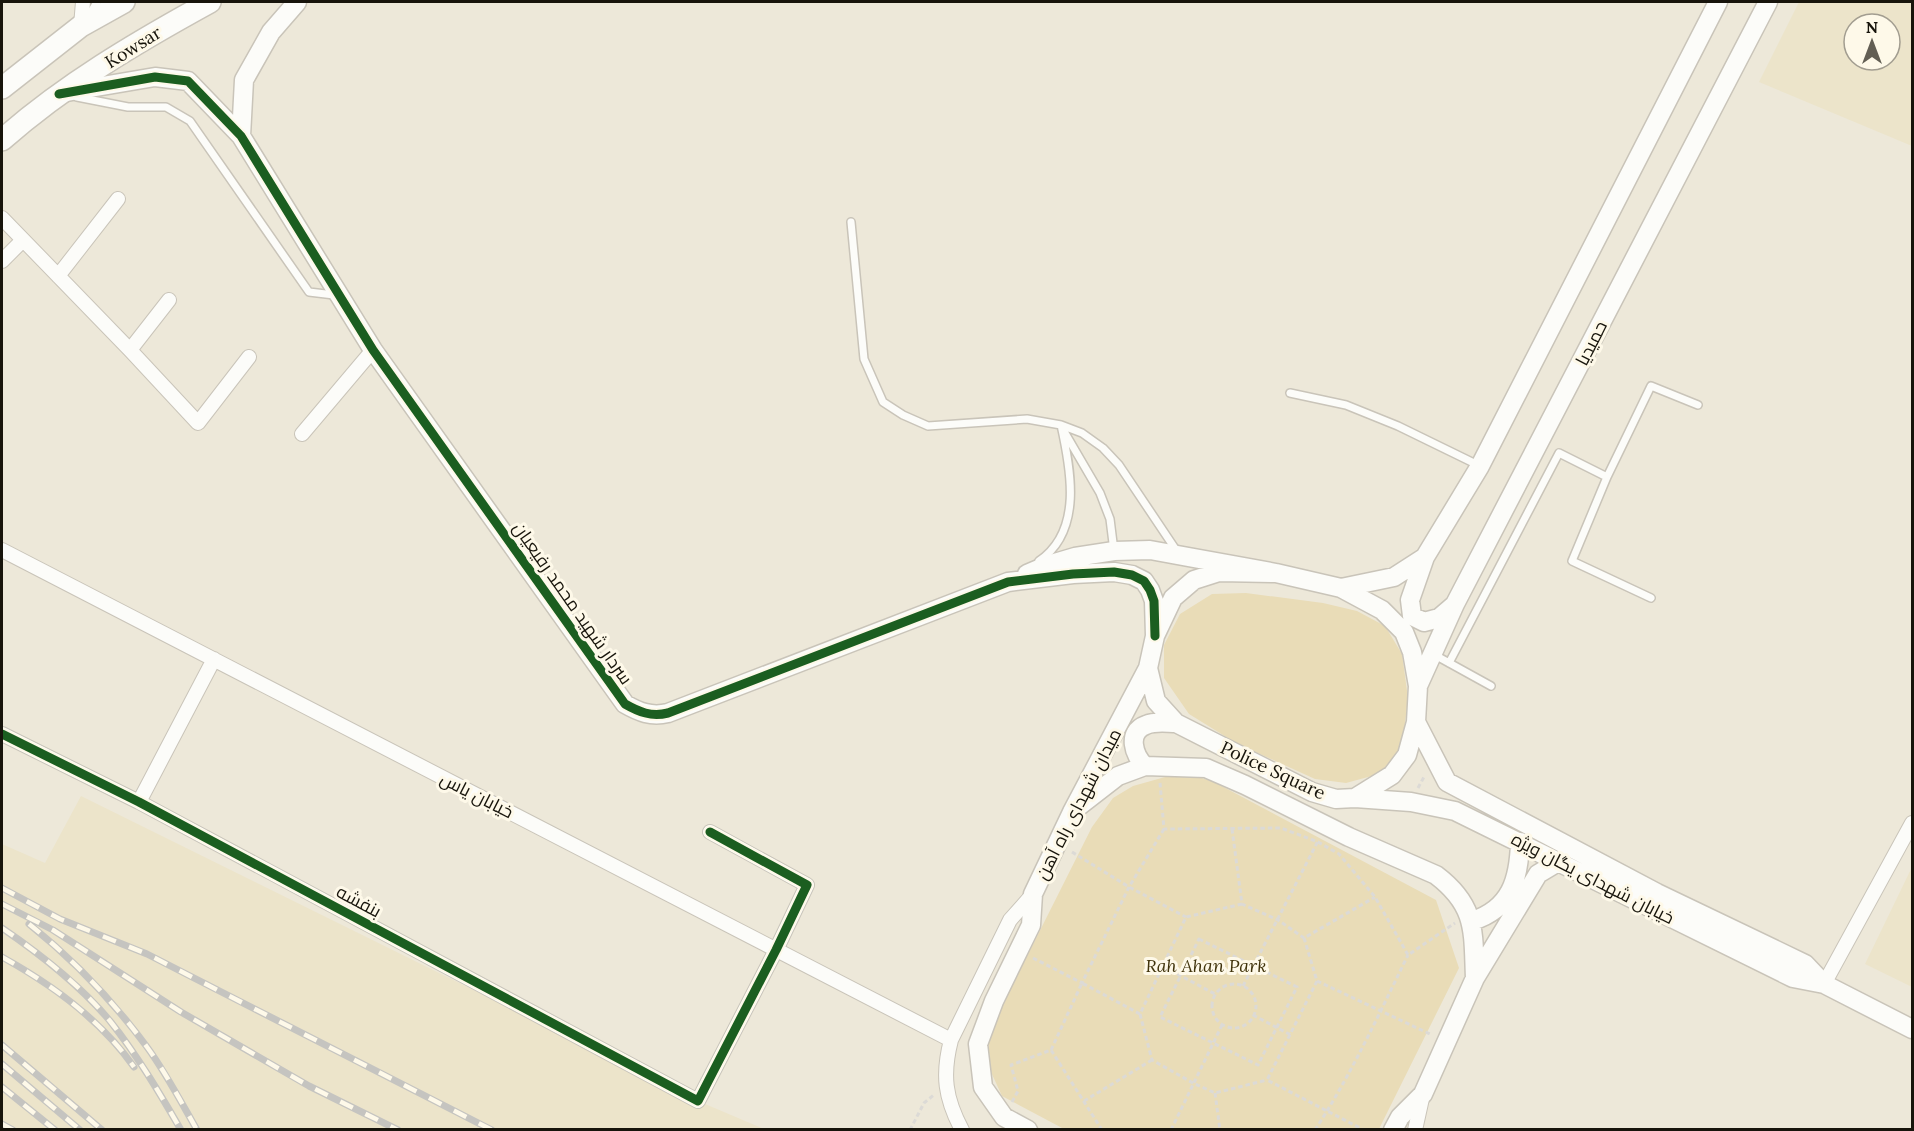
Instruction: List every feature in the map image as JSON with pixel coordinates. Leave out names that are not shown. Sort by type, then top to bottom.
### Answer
[{"type":"main road","points":[[2,87],[81,26],[124,2]]},
{"type":"main road","name":"Kowsar","points":[[2,140],[59,94],[144,38],[210,2]]},
{"type":"main road","points":[[242,136],[244,80],[271,32],[297,2]]},
{"type":"main road","points":[[1455,604],[1439,618],[1424,622],[1412,616],[1410,600],[1425,557],[1480,466],[1718,2]]},
{"type":"main road","name":"حمیدیا","points":[[1418,686],[1455,604],[1768,2]]},
{"type":"main road","name":"سردار شهید محمد رفیعیان","points":[[59,94],[155,77],[188,81],[242,136],[373,350],[625,704],[639,712],[656,716],[668,713],[1008,582],[1073,574],[1114,572],[1132,575],[1144,581],[1150,590],[1154,601],[1155,636]]},
{"type":"main road","points":[[1008,582],[1075,556],[1114,551],[1150,550],[1276,573]]},
{"type":"main road","points":[[1341,588],[1394,578],[1425,557]]},
{"type":"main road","name":"Police Square","points":[[1219,572],[1276,573],[1341,588],[1382,609],[1404,632],[1412,652],[1418,686],[1416,722],[1407,755],[1392,775],[1355,798],[1335,799],[1312,792],[1240,757],[1176,723],[1156,701],[1148,668],[1155,636],[1173,598],[1194,580],[1219,572]]},
{"type":"main road","name":"میدان شهدای راه آهن","points":[[1028,1130],[1004,1117],[983,1087],[978,1044],[994,1001],[1031,925],[1033,894],[1072,812],[1148,668]]},
{"type":"main road","name":"خیابان شهدای یگان ویژه","points":[[1416,722],[1447,782],[1657,894],[1805,964],[1824,984]]},
{"type":"main road","points":[[1152,766],[1135,754],[1133,745],[1135,736],[1142,726],[1154,723],[1176,723]]},
{"type":"main road","points":[[1072,812],[1118,776],[1152,766],[1206,768],[1245,785],[1321,834],[1436,875],[1453,890],[1470,917],[1475,978]]},
{"type":"main road","name":"خیابان شهدای یگان ویژه","points":[[1355,798],[1411,802],[1455,811],[1793,978],[1824,984],[1912,1029]]},
{"type":"main road","points":[[1470,917],[1488,916],[1508,895],[1520,863],[1520,842]]},
{"type":"main road","points":[[1393,1130],[1400,1117],[1423,1094],[1475,978],[1538,874],[1558,862]]},
{"type":"street","points":[[81,26],[83,2]]},
{"type":"street","points":[[58,276],[118,199]]},
{"type":"street","points":[[2,218],[198,423],[249,357]]},
{"type":"street","points":[[2,261],[23,240]]},
{"type":"street","points":[[130,350],[169,300]]},
{"type":"street","points":[[302,434],[373,350]]},
{"type":"street","name":"خیابان یاس","points":[[2,550],[951,1040]]},
{"type":"street","points":[[139,802],[214,659]]},
{"type":"street","name":"بنفشه","points":[[2,734],[139,802],[698,1101],[776,950]]},
{"type":"street","points":[[1824,984],[1912,823]]},
{"type":"street","points":[[710,832],[807,885],[776,950]]},
{"type":"street","points":[[962,1130],[952,1111],[945,1085],[946,1058],[951,1040],[1010,920],[1033,894]]},
{"type":"street","points":[[1415,1130],[1423,1094]]},
{"type":"lane","points":[[81,26],[97,2]]},
{"type":"lane","points":[[59,94],[128,106],[166,107],[190,121],[309,292],[340,296]]},
{"type":"lane","points":[[851,222],[864,359],[883,402],[903,415],[928,426],[1027,419],[1061,425],[1082,433],[1103,448],[1119,465],[1179,554]]},
{"type":"lane","points":[[1651,598],[1572,561],[1607,477],[1651,386],[1698,405]]},
{"type":"lane","points":[[1290,393],[1346,405],[1398,426],[1480,466]]},
{"type":"lane","points":[[1061,425],[1100,493],[1110,519],[1114,551]]},
{"type":"lane","points":[[1008,582],[1050,553],[1066,526],[1069,509],[1070,465],[1061,425]]},
{"type":"lane","points":[[1449,663],[1559,453],[1607,477]]},
{"type":"lane","points":[[1432,653],[1491,686]]},
{"type":"path","points":[[1411,802],[1434,758]]},
{"type":"path","points":[[1004,1117],[1018,1091],[1011,1065],[1051,1050],[1130,887],[1164,829],[1152,766]]},
{"type":"path","points":[[1164,829],[1281,828],[1321,834],[1375,897],[1408,955]]},
{"type":"path","points":[[1232,829],[1242,904]]},
{"type":"path","points":[[1243,986],[1321,834]]},
{"type":"path","points":[[1057,843],[1130,887],[1186,917],[1242,904],[1278,920],[1304,938],[1317,981],[1267,1080]]},
{"type":"path","points":[[1304,938],[1375,897]]},
{"type":"path","points":[[1186,917],[1140,1014],[1152,1060],[1215,1093],[1267,1080],[1364,1130]]},
{"type":"path","points":[[1315,1130],[1381,1011],[1408,955],[1470,917]]},
{"type":"path","points":[[1199,939],[1297,987],[1258,1065],[1160,1017],[1181,975],[1199,939]]},
{"type":"path","points":[[1020,951],[1140,1014]]},
{"type":"path","points":[[1164,967],[1215,994]]},
{"type":"path","points":[[1317,981],[1446,1042]]},
{"type":"path","points":[[1229,984],[1243,986],[1249,990],[1255,999],[1256,1010],[1251,1020],[1243,1026],[1233,1028],[1222,1025],[1214,1017],[1211,1007],[1215,994],[1220,988],[1229,984]]},
{"type":"path","points":[[1253,1015],[1291,1035]]},
{"type":"path","points":[[1171,1130],[1222,1025]]},
{"type":"path","points":[[1051,1050],[1102,1130]]},
{"type":"path","points":[[1084,1101],[1152,1060]]},
{"type":"path","points":[[910,1130],[924,1103],[945,1085]]},
{"type":"path","points":[[1215,1093],[1220,1130]]},
{"type":"shaded area","points":[[1799,2],[1912,2],[1912,146],[1759,82]]},
{"type":"shaded area","points":[[81,796],[698,1101],[764,1129],[2,1130],[2,844],[45,863]]},
{"type":"shaded area","points":[[1912,867],[1912,987],[1865,964]]},
{"type":"green space","points":[[1246,593],[1323,603],[1357,611],[1385,626],[1402,654],[1408,698],[1402,748],[1379,774],[1346,783],[1315,779],[1236,743],[1189,714],[1164,678],[1164,645],[1180,614],[1212,594]]},
{"type":"green space","name":"Rah Ahan Park","points":[[1183,772],[1214,782],[1436,900],[1459,968],[1379,1129],[1064,1129],[1002,1096],[991,1072],[988,1041],[998,1014],[1092,827],[1113,798],[1133,786]]},
{"type":"railway","points":[[2,888],[60,919],[147,954],[492,1130]]},
{"type":"railway","points":[[2,904],[53,930],[181,1012],[309,1086],[398,1130]]},
{"type":"railway","points":[[29,924],[77,967],[121,1013],[154,1057],[197,1130]]},
{"type":"railway","points":[[2,928],[59,971],[110,1021],[139,1060],[181,1130]]},
{"type":"railway","points":[[2,957],[39,979],[74,1004],[106,1034],[134,1067]]},
{"type":"railway","points":[[2,1045],[102,1130]]},
{"type":"railway","points":[[2,1064],[80,1130]]},
{"type":"railway","points":[[2,1087],[55,1130]]},
{"type":"railway","points":[[2,1124],[13,1130]]},
{"type":"cycle path","points":[[59,94],[155,77],[188,81],[241,136],[373,350],[625,704],[630,707],[651,714],[668,713],[1008,582],[1073,574],[1114,572],[1132,575],[1144,581],[1150,590],[1154,601],[1155,636]]},
{"type":"cycle path","points":[[2,734],[139,802],[698,1101],[807,885],[710,832]]}]
